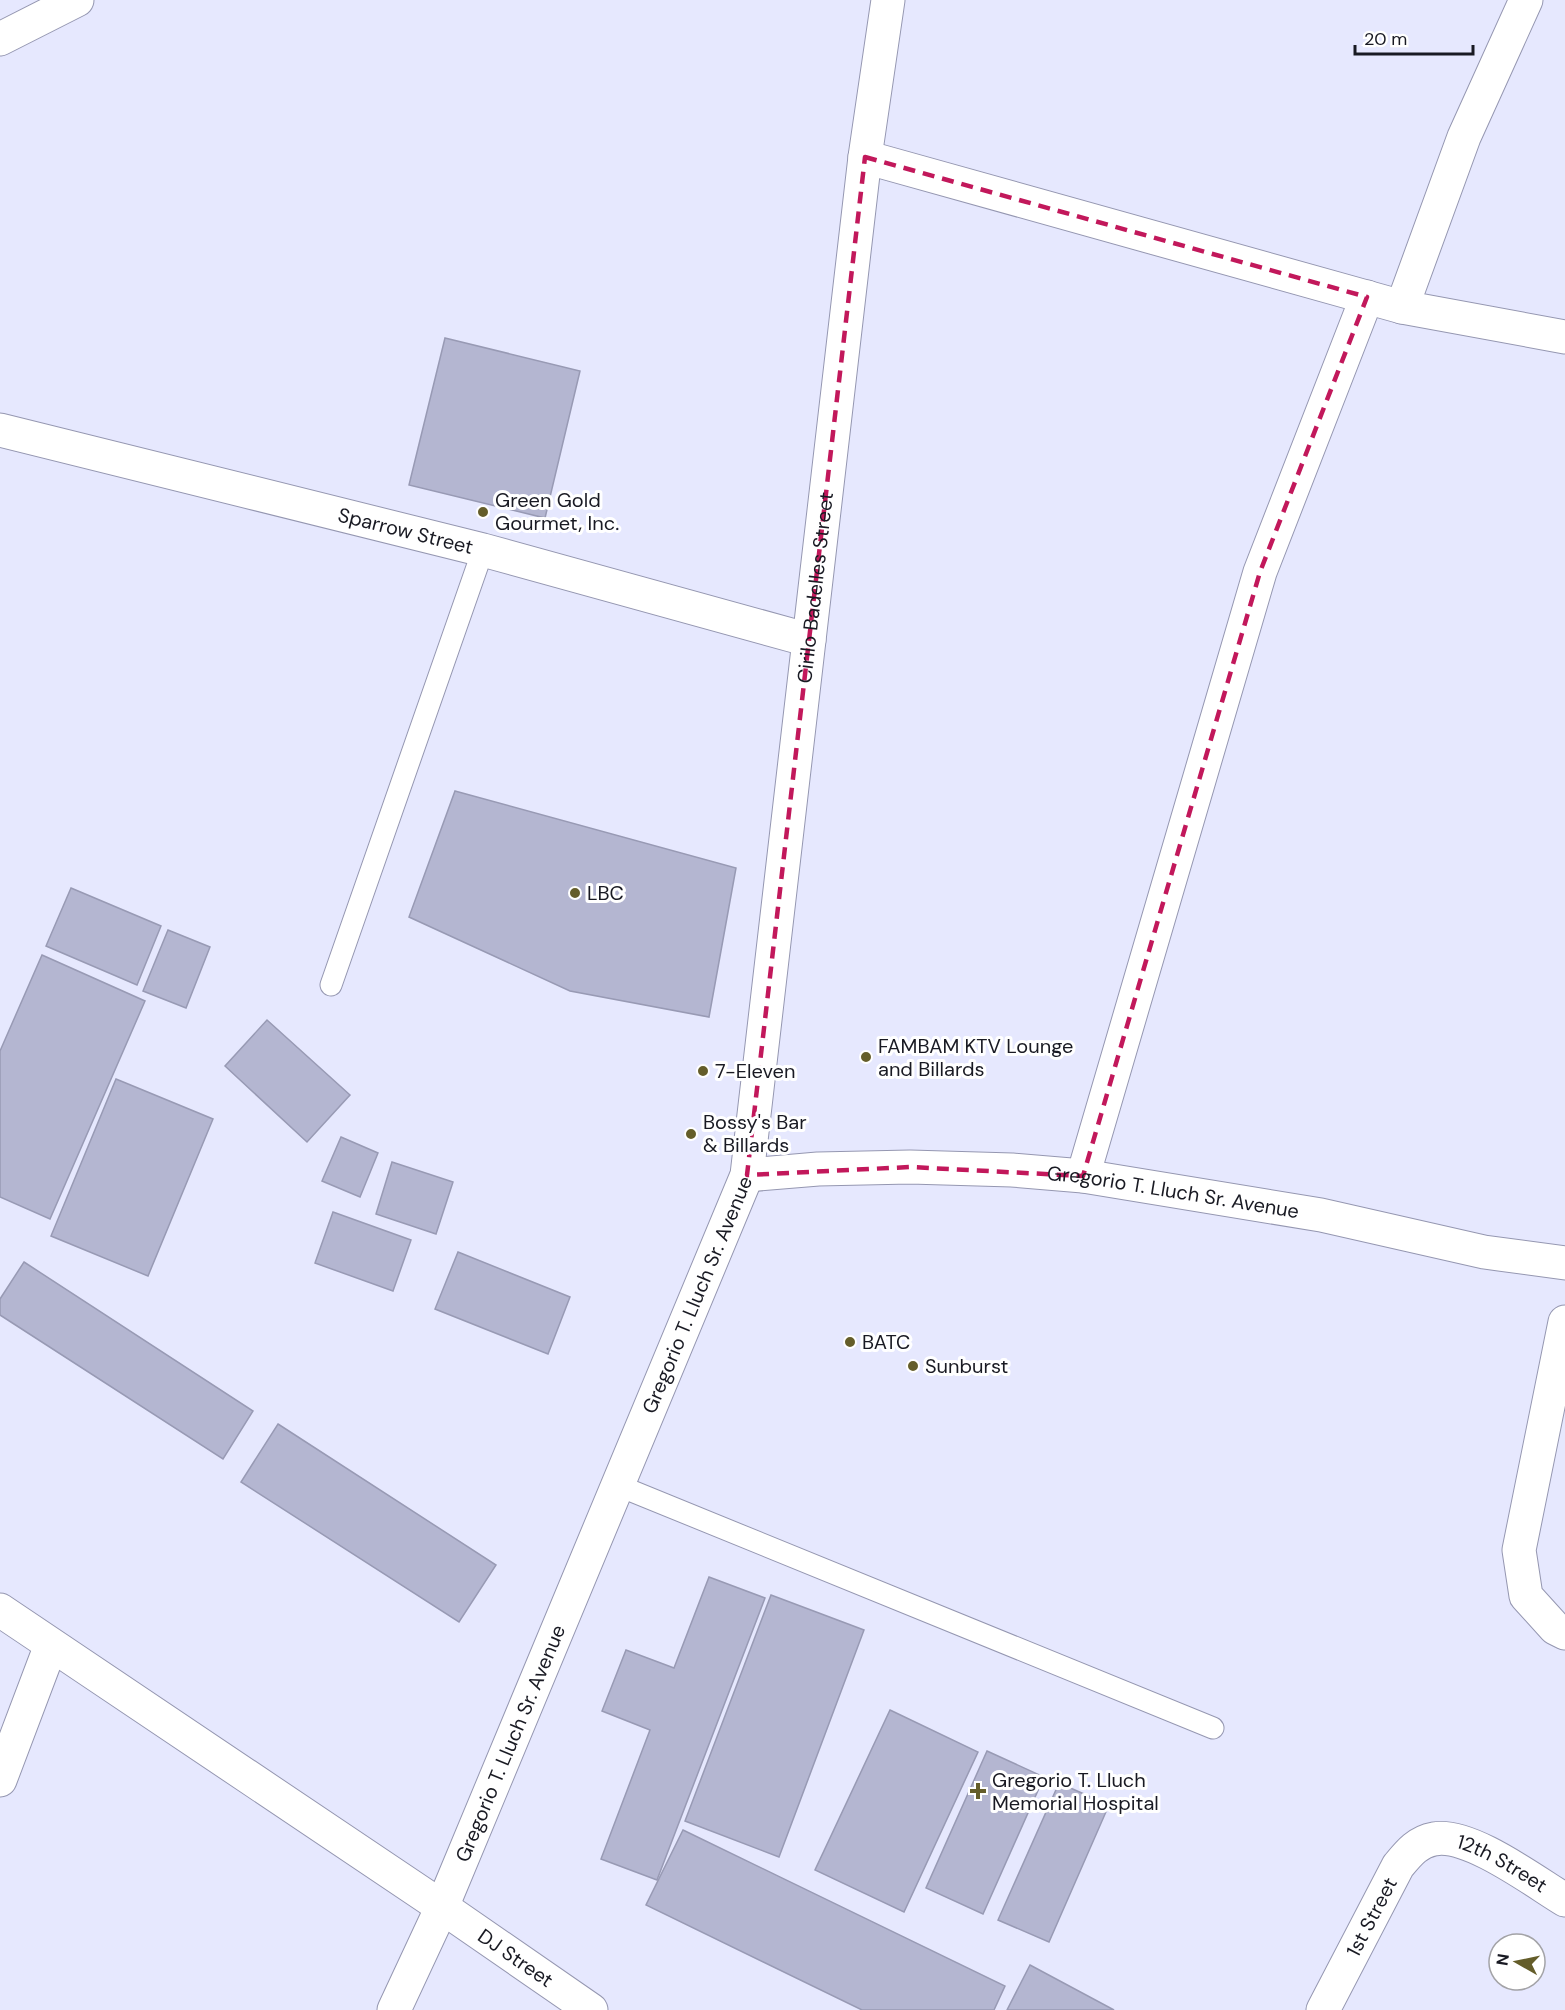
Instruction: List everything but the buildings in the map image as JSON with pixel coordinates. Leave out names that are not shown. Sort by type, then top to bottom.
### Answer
[{"type":"street","points":[[0,39],[78,0]]},
{"type":"street","name":"Cirilo Badelles Street","points":[[747,1175],[865,157],[888,0]]},
{"type":"street","points":[[1402,307],[1464,137],[1526,0]]},
{"type":"street","points":[[865,157],[1402,307],[1565,337]]},
{"type":"street","points":[[1083,1176],[1260,572],[1368,297]]},
{"type":"street","name":"Sparrow Street","points":[[0,430],[483,550],[809,640]]},
{"type":"street","name":"Gregorio T. Lluch Sr. Avenue","points":[[394,2010],[442,1907],[747,1175],[818,1169],[910,1167],[1012,1170],[1083,1176],[1321,1215],[1484,1252],[1565,1263]]},
{"type":"street","points":[[1565,1322],[1519,1550],[1526,1596],[1555,1628],[1565,1633]]},
{"type":"street","name":"DJ Street","points":[[0,1610],[591,2010]]},
{"type":"street","points":[[0,1780],[51,1645]]},
{"type":"street","name":"12th Street","points":[[1434,1839],[1455,1840],[1476,1846],[1565,1900]]},
{"type":"street","name":"1st Street","points":[[1323,2010],[1398,1866],[1411,1849],[1434,1839]]},
{"type":"lane","points":[[331,985],[483,550]]},
{"type":"lane","points":[[617,1485],[1213,1728]]},
{"type":"highlighted area","points":[[865,157],[1367,297],[1260,572],[1083,1176],[910,1167],[747,1175]]},
{"type":"place","name":"Green Gold Gourmet, Inc.","points":[[483,512]]},
{"type":"place","name":"LBC","points":[[575,893]]},
{"type":"place","name":"FAMBAM KTV Lounge and Billards","points":[[866,1057]]},
{"type":"place","name":"7-Eleven","points":[[703,1071]]},
{"type":"place","name":"Bossy's Bar & Billards","points":[[691,1134]]},
{"type":"place","name":"BATC","points":[[850,1342]]},
{"type":"place","name":"Sunburst","points":[[913,1366]]},
{"type":"place","name":"Gregorio T. Lluch Memorial Hospital","points":[[978,1791]]}]
